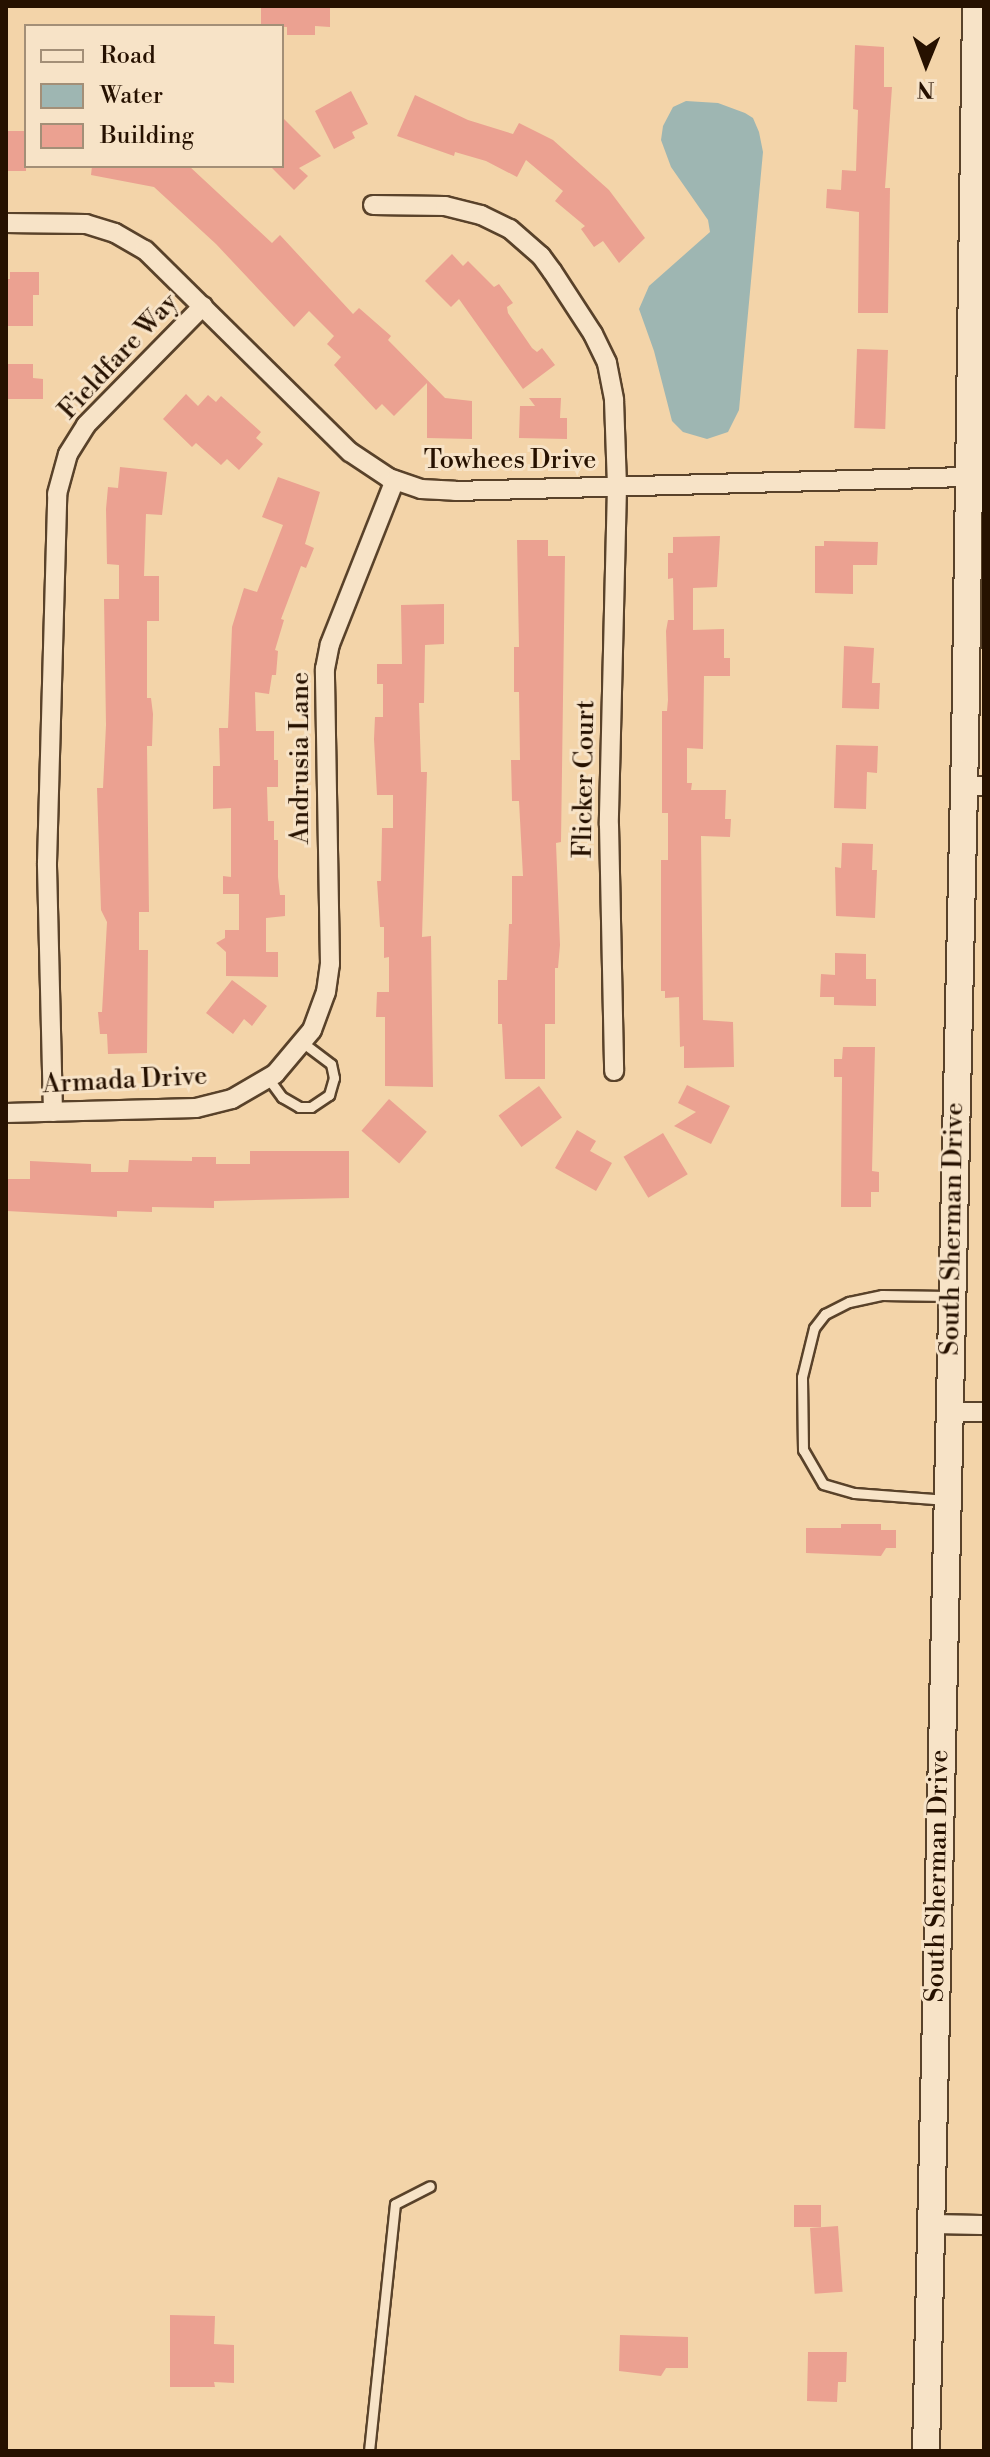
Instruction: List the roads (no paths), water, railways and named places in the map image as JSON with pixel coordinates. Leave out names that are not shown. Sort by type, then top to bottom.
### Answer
[{"type":"street","name":"South Sherman Drive","points":[[926,2451],[952,1296],[974,786],[967,477],[978,189],[976,6]]},
{"type":"street","name":"Flicker Court","points":[[373,205],[445,206],[471,211],[510,229],[541,256],[593,334],[607,363],[614,400],[617,487],[609,825],[614,1071]]},
{"type":"street","name":"Towhees Drive","points":[[6,223],[76,222],[115,233],[160,262],[350,452],[395,480],[444,491],[967,477]]},
{"type":"street","name":"Fieldfare Way","points":[[53,1112],[47,863],[57,494],[68,454],[86,425],[203,306]]},
{"type":"street","name":"Andrusia Lane","points":[[268,1078],[303,1043],[320,1012],[330,964],[325,669],[330,644],[395,480]]},
{"type":"street","name":"Armada Drive","points":[[6,1113],[196,1108],[232,1099],[268,1078]]},
{"type":"street","points":[[950,1412],[984,1412]]},
{"type":"street","points":[[931,2224],[984,2225]]},
{"type":"lane","points":[[268,1078],[282,1097],[299,1107],[311,1107],[322,1101],[332,1090],[334,1072],[328,1058],[303,1043]]},
{"type":"lane","points":[[948,1500],[854,1493],[823,1484],[803,1450],[802,1377],[814,1328],[825,1314],[849,1302],[882,1295],[952,1296]]},
{"type":"lane","points":[[369,2451],[395,2204],[430,2186]]},
{"type":"water","points":[[686,101],[718,103],[753,118],[763,152],[739,410],[728,432],[707,439],[683,432],[672,421],[654,351],[639,309],[649,286],[710,232],[708,220],[671,167],[661,140],[663,126],[673,107]]}]
